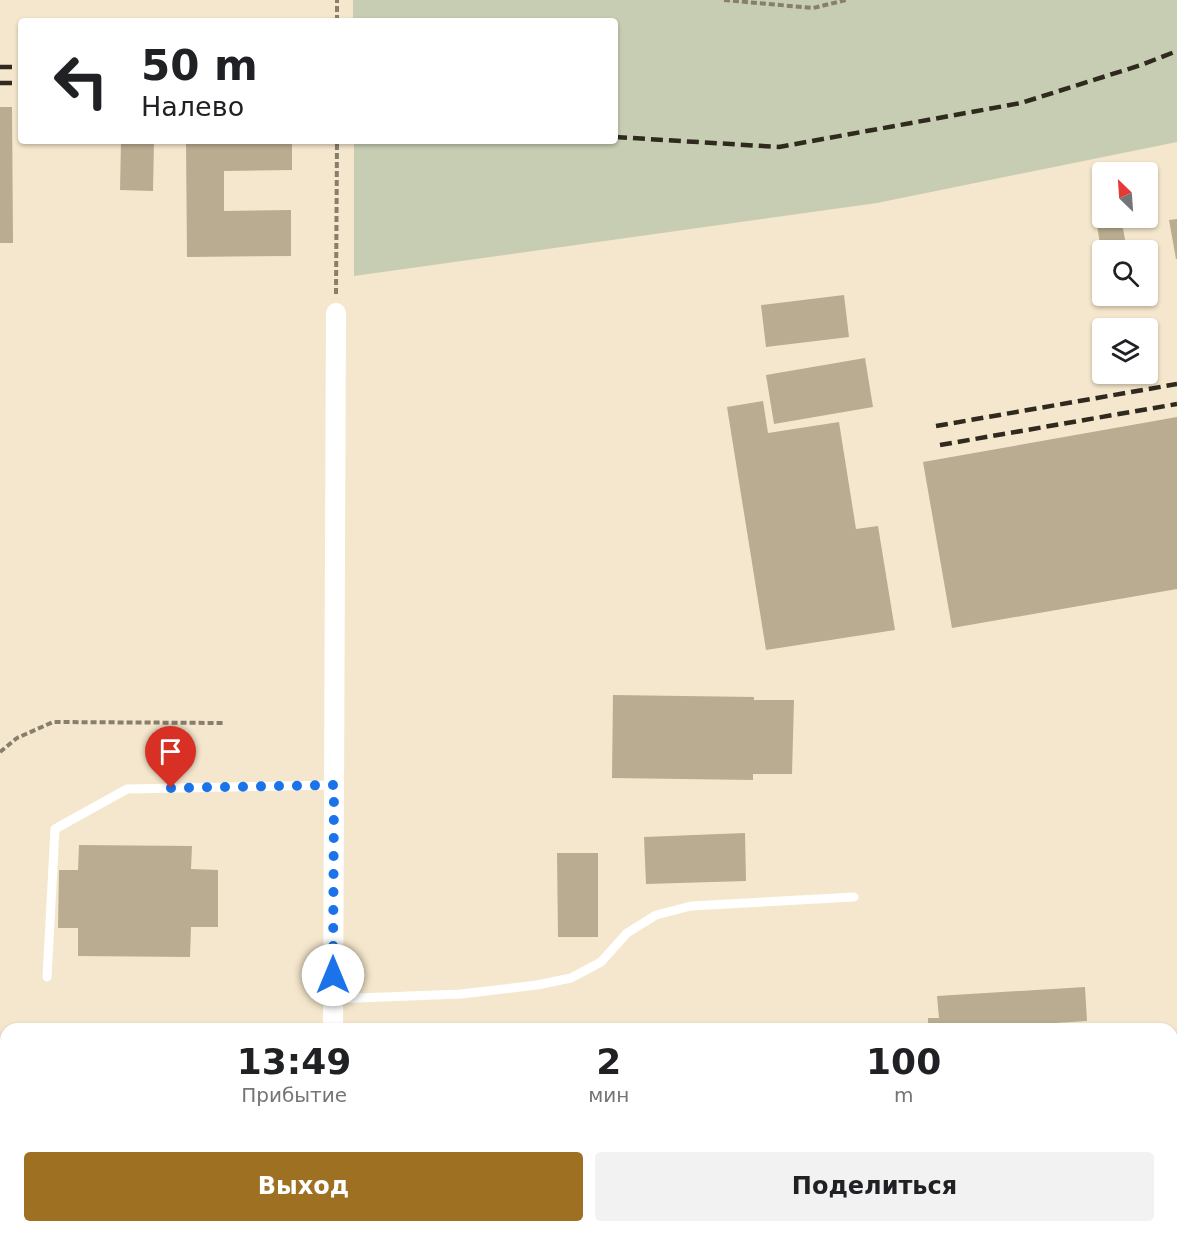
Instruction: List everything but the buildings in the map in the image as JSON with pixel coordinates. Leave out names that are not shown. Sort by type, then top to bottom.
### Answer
[{"type":"street","points":[[333,1023],[336,313]]},
{"type":"lane","points":[[47,977],[55,829],[128,789],[334,785]]},
{"type":"lane","points":[[333,999],[461,994],[537,985],[571,978],[601,962],[627,933],[656,915],[673,910],[691,906],[854,897]]},
{"type":"path","points":[[337,0],[337,18]]},
{"type":"path","points":[[724,0],[813,8],[846,0]]},
{"type":"path","points":[[336,313],[337,144]]},
{"type":"path","points":[[0,752],[17,738],[53,722],[224,723]]},
{"type":"green space","points":[[353,0],[1177,0],[1177,142],[877,203],[354,276],[354,144],[618,144],[618,18],[353,18]]},
{"type":"railway","points":[[618,137],[779,147],[1021,103],[1141,65],[1177,51]]},
{"type":"railway","points":[[0,67],[18,67]]},
{"type":"railway","points":[[0,83],[18,83]]},
{"type":"railway","points":[[936,426],[1177,384]]},
{"type":"railway","points":[[940,445],[1177,404]]},
{"type":"route","points":[[171,788],[334,785],[333,975]]}]
